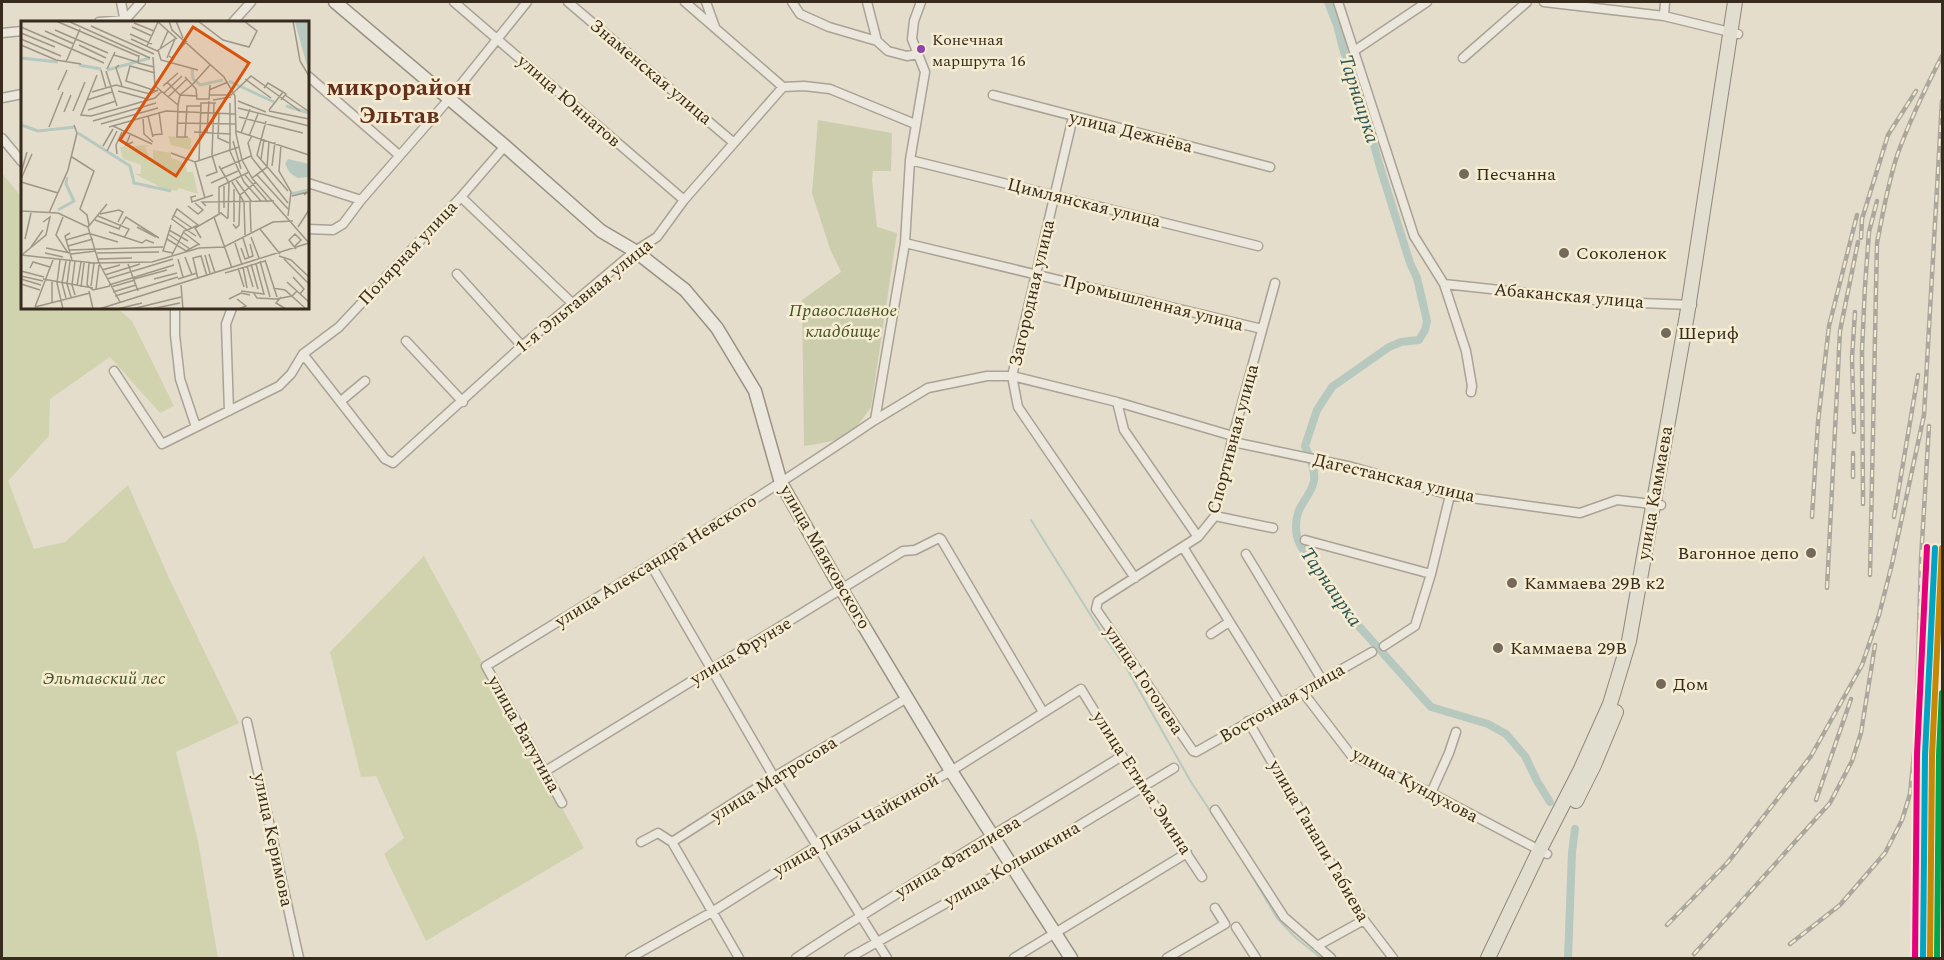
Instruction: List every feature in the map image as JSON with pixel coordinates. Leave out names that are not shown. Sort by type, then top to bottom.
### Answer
[{"type":"main road","name":"улица Каммаева","points":[[1734,2],[1734,33]]},
{"type":"main road","name":"улица Каммаева","points":[[1498,958],[1610,704],[1629,641],[1657,505],[1692,305],[1734,33],[1742,2]]},
{"type":"main road","name":"улица Каммаева","points":[[1488,958],[1543,853]]},
{"type":"street","points":[[121,2],[125,21]]},
{"type":"street","points":[[125,21],[141,2]]},
{"type":"street","points":[[239,20],[252,2]]},
{"type":"street","name":"улица Маяковского","points":[[335,2],[450,98],[601,231],[635,251],[685,290],[717,328],[755,391],[781,483],[842,590],[951,771],[1071,958]]},
{"type":"street","name":"улица Юннатов","points":[[454,2],[684,200]]},
{"type":"street","points":[[309,229],[333,230],[343,224],[399,155],[450,98],[527,2]]},
{"type":"street","name":"Знаменская улица","points":[[568,2],[734,143]]},
{"type":"street","points":[[685,2],[783,87],[804,86],[830,89],[915,124]]},
{"type":"street","points":[[706,2],[715,28]]},
{"type":"street","points":[[792,2],[800,14],[829,27],[877,42],[888,51],[907,56],[918,54]]},
{"type":"street","points":[[867,2],[877,42]]},
{"type":"street","points":[[875,420],[905,243],[910,160],[925,72],[912,39],[914,21],[921,2]]},
{"type":"street","points":[[1338,2],[1414,236],[1444,284],[1467,357],[1472,386],[1470,392]]},
{"type":"street","points":[[1354,51],[1427,2]]},
{"type":"street","points":[[1463,58],[1527,2]]},
{"type":"street","points":[[1544,2],[1584,4],[1664,16],[1734,33]]},
{"type":"street","points":[[1664,16],[1665,2]]},
{"type":"street","points":[[2,33],[21,31]]},
{"type":"street","points":[[309,77],[399,155]]},
{"type":"street","name":"1-я Эльтавная улица","points":[[341,401],[385,459],[393,463],[572,303],[635,251],[657,237],[684,200],[783,87]]},
{"type":"street","points":[[2,98],[21,94]]},
{"type":"street","name":"улица Дежнёва","points":[[993,95],[1270,167]]},
{"type":"street","name":"Загородная улица","points":[[1073,117],[1012,376],[1018,406],[1135,578]]},
{"type":"street","points":[[2,138],[21,161]]},
{"type":"street","name":"Полярная улица","points":[[114,371],[162,444],[279,386],[291,374],[303,354],[339,327],[461,197],[505,146]]},
{"type":"street","name":"Цимлянская улица","points":[[910,160],[1258,246]]},
{"type":"street","points":[[309,183],[361,200]]},
{"type":"street","points":[[461,197],[572,303]]},
{"type":"street","name":"Промышленная улица","points":[[905,243],[1262,329]]},
{"type":"street","points":[[457,274],[522,346]]},
{"type":"street","name":"Спортивная улица","points":[[1096,609],[1098,601],[1198,537],[1215,516],[1275,283]]},
{"type":"street","name":"Абаканская улица","points":[[1444,284],[1614,302],[1692,305]]},
{"type":"street","points":[[175,309],[180,379],[196,427]]},
{"type":"street","points":[[229,411],[226,324],[232,309]]},
{"type":"street","points":[[406,341],[463,402]]},
{"type":"street","points":[[303,354],[341,401],[365,381]]},
{"type":"street","name":"Дагестанская улица","points":[[875,420],[928,388],[987,376],[1012,376],[1117,402],[1233,439],[1450,495],[1580,513],[1617,500],[1657,505]]},
{"type":"street","points":[[1117,402],[1124,430],[1198,537]]},
{"type":"street","name":"улица Александра Невского","points":[[486,666],[781,483],[875,420]]},
{"type":"street","points":[[1383,646],[1414,626],[1431,574],[1450,495]]},
{"type":"street","points":[[1215,516],[1273,528]]},
{"type":"street","name":"улица Фрунзе","points":[[544,772],[903,551],[915,550],[935,539],[942,539],[1043,712]]},
{"type":"street","points":[[1305,540],[1431,574]]},
{"type":"street","points":[[1182,547],[1280,703]]},
{"type":"street","points":[[1246,554],[1322,680]]},
{"type":"street","points":[[651,565],[774,777],[887,958]]},
{"type":"street","name":"улица Гоголева","points":[[1096,609],[1193,751]]},
{"type":"street","points":[[1211,634],[1229,622]]},
{"type":"street","name":"Восточная улица","points":[[1193,751],[1199,750],[1371,652]]},
{"type":"street","name":"улица Ватутина","points":[[486,666],[562,803]]},
{"type":"street","name":"улица Лизы Чайкиной","points":[[630,958],[712,912],[817,846],[951,771],[1081,689]]},
{"type":"street","name":"улица Етима Эмина","points":[[1081,689],[1142,787],[1203,877]]},
{"type":"street","name":"улица Кундухова","points":[[1302,691],[1351,755],[1431,793],[1543,853]]},
{"type":"street","name":"улица Матросова","points":[[672,842],[774,777],[907,698]]},
{"type":"street","name":"улица Ганапи Габиева","points":[[1248,721],[1364,920],[1393,958]]},
{"type":"street","name":"улица Керимова","points":[[247,722],[299,958]]},
{"type":"street","points":[[1431,793],[1456,732]]},
{"type":"street","name":"улица Фаталиева","points":[[796,958],[861,915],[994,837],[1122,756]]},
{"type":"street","name":"улица Колышкина","points":[[849,958],[1012,866],[1174,768]]},
{"type":"street","points":[[1215,810],[1284,917],[1331,958]]},
{"type":"street","points":[[641,842],[658,833],[672,842],[739,958]]},
{"type":"street","points":[[1014,958],[1186,853]]},
{"type":"street","points":[[1167,958],[1225,924],[1215,908]]},
{"type":"street","points":[[1317,946],[1364,920]]},
{"type":"street","points":[[1236,927],[1256,958]]},
{"type":"green space","name":"Православное кладбище","points":[[818,120],[892,133],[891,171],[873,171],[872,180],[877,227],[897,233],[871,407],[857,426],[843,437],[804,446],[802,300],[841,272],[830,249],[812,193]]},
{"type":"green space","name":"Эльтавский лес","points":[[2,173],[21,197],[21,309],[118,309],[132,321],[174,406],[160,413],[110,357],[50,399],[49,436],[8,481],[34,549],[65,542],[128,485],[169,578],[239,723],[176,752],[198,841],[218,958],[2,958]]},
{"type":"green space","points":[[424,556],[584,848],[426,941],[384,854],[404,838],[376,776],[361,777],[330,652]]},
{"type":"waterway","name":"Тарнаирка","points":[[1328,2],[1360,94],[1380,167],[1410,263],[1417,278],[1427,321],[1419,340],[1401,342],[1389,347],[1332,387],[1317,410],[1305,446],[1313,468],[1314,481],[1296,520],[1298,539],[1335,599],[1431,707],[1488,724],[1506,734],[1525,756],[1550,802]]},
{"type":"waterway","points":[[1031,520],[1105,638],[1126,667],[1191,782],[1237,851]]},
{"type":"waterway","name":"Тарнаирка","points":[[1568,958],[1575,829]]},
{"type":"waterway","points":[[1240,856],[1277,918],[1295,937],[1321,958]]},
{"type":"railway","points":[[1870,575],[1877,243],[1898,153],[1918,104],[1942,56]]},
{"type":"railway","points":[[1861,238],[1862,219],[1888,135],[1916,91]]},
{"type":"railway","points":[[1667,925],[1728,862],[1811,756],[1862,665],[1879,615],[1924,415],[1942,101]]},
{"type":"railway","points":[[1863,504],[1862,351],[1865,286],[1869,232],[1877,201]]},
{"type":"railway","points":[[1812,517],[1818,422],[1829,326],[1857,215]]},
{"type":"railway","points":[[1827,588],[1840,331],[1858,242]]},
{"type":"railway","points":[[1854,432],[1852,358],[1855,312]]},
{"type":"railway","points":[[1894,517],[1918,375]]},
{"type":"railway","points":[[1790,944],[1840,905],[1885,853],[1902,820],[1910,794],[1916,734],[1921,559],[1929,426]]},
{"type":"railway","points":[[1853,453],[1853,477]]},
{"type":"railway","points":[[1694,954],[1830,803],[1852,761],[1861,733],[1875,645]]},
{"type":"railway","points":[[1816,800],[1851,699]]},
{"type":"transit line","points":[[1915,958],[1917,754],[1927,547]]},
{"type":"transit line","points":[[1923,958],[1925,755],[1935,548]]},
{"type":"transit line","points":[[1930,958],[1932,755],[1942,548]]},
{"type":"transit line","points":[[1937,958],[1939,755],[1942,693]]},
{"type":"place","name":"Конечная маршрута 16","points":[[921,49]]},
{"type":"place","name":"Песчанна","points":[[1464,174]]},
{"type":"place","name":"Соколенок","points":[[1564,253]]},
{"type":"place","name":"Шериф","points":[[1666,333]]},
{"type":"place","name":"Вагонное депо","points":[[1811,553]]},
{"type":"place","name":"Каммаева 29В к2","points":[[1512,583]]},
{"type":"place","name":"Каммаева 29В","points":[[1498,648]]},
{"type":"place","name":"Дом","points":[[1661,684]]},
{"type":"district","name":"микрорайон Эльтав","points":[[399,102]]}]
